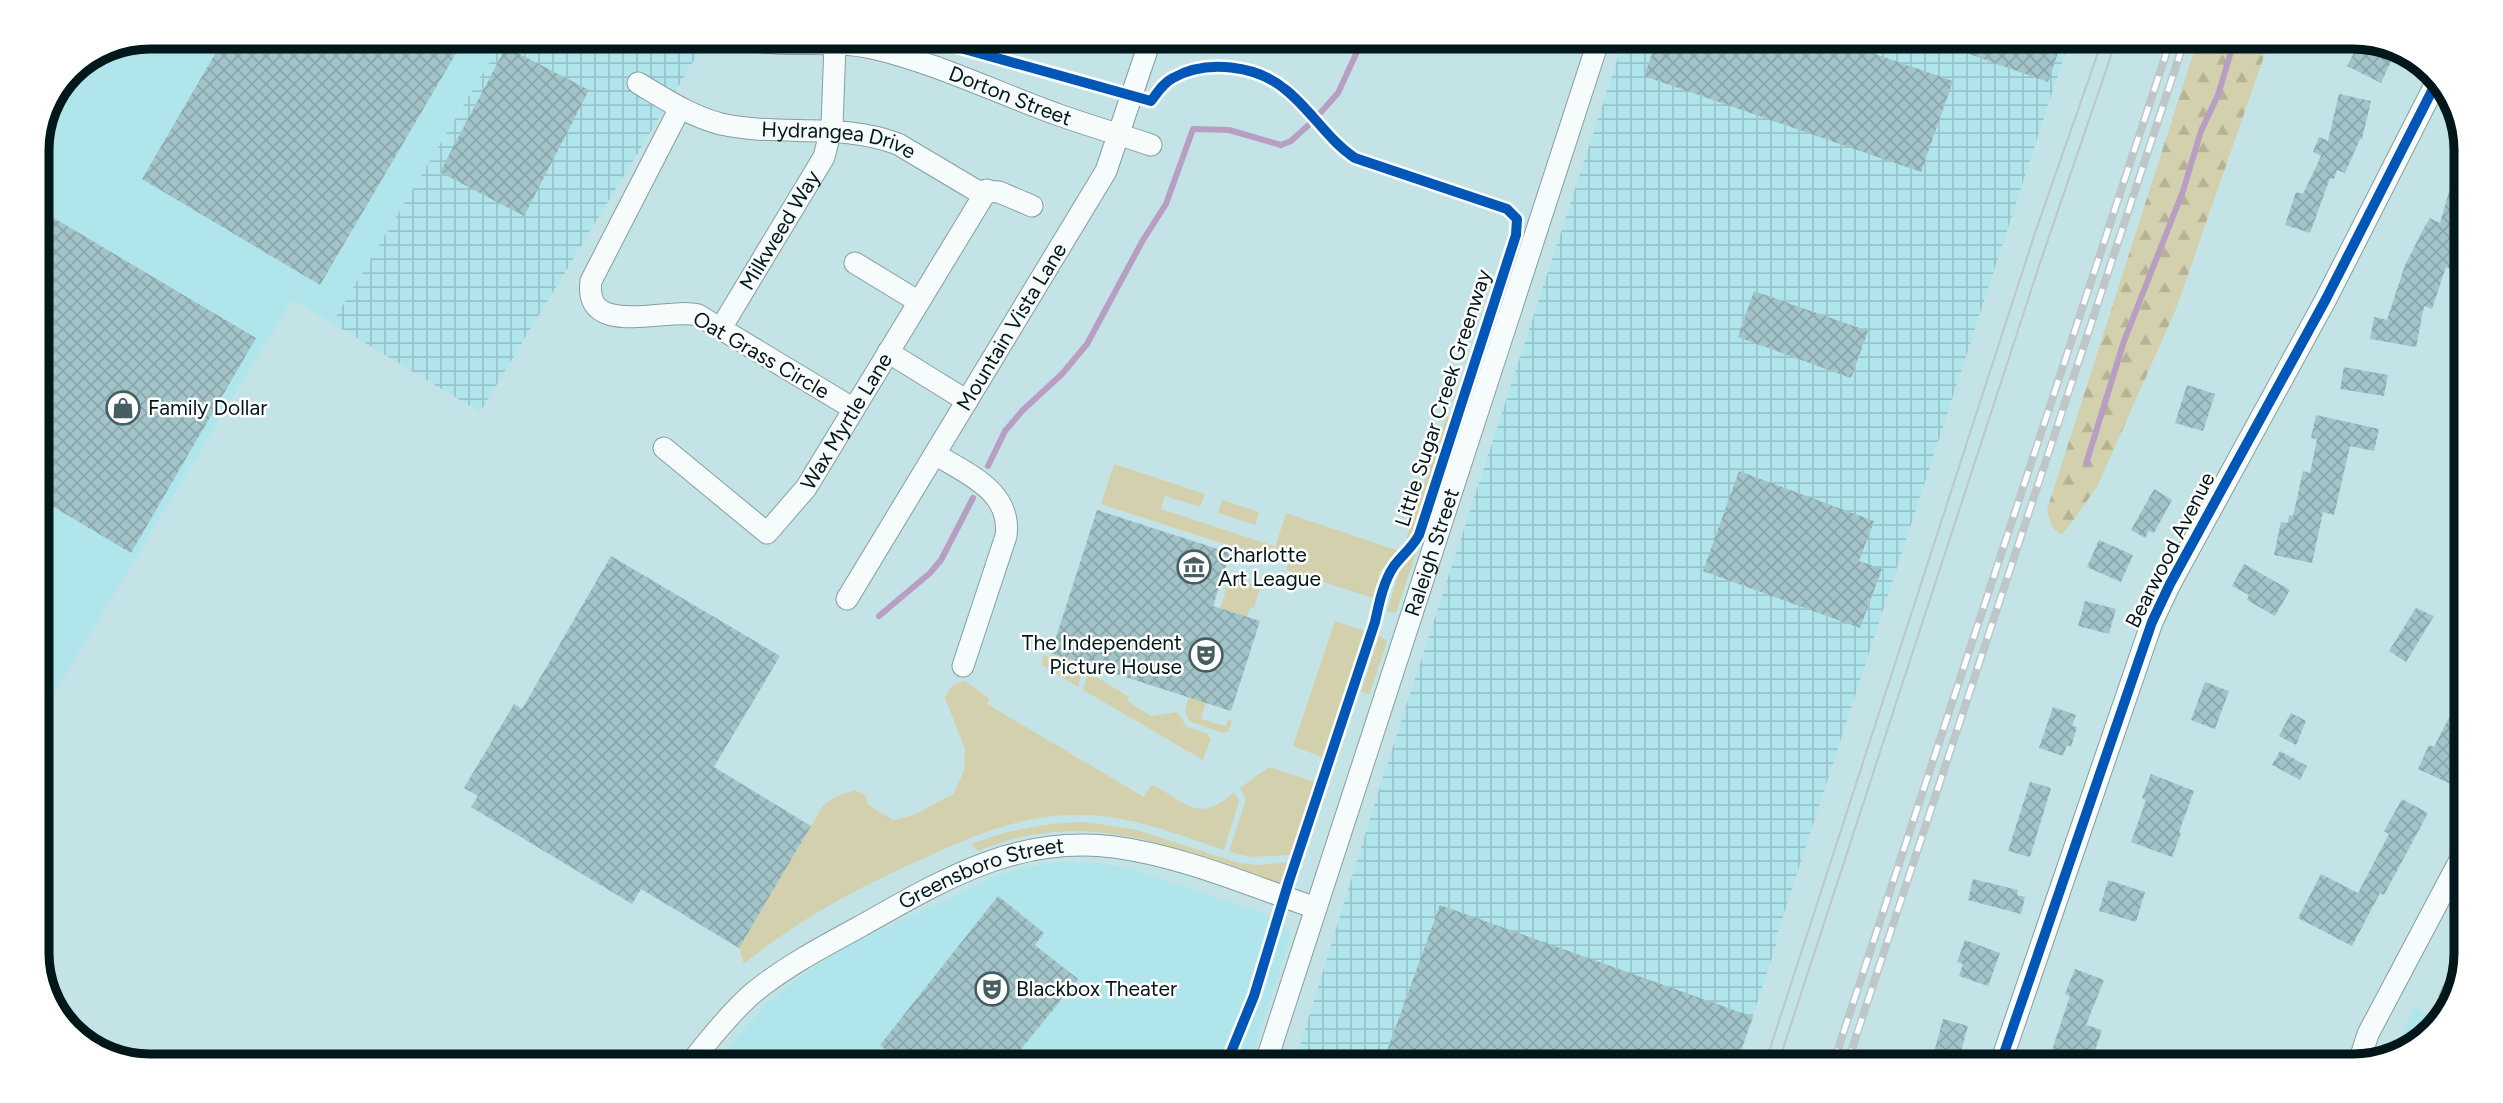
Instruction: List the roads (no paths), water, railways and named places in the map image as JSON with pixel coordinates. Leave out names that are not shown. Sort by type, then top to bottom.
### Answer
[{"type":"street","name":"Milkweed Way","points":[[721,328],[824,157],[832,131],[835,49]]},
{"type":"street","name":"Dorton Street","points":[[877,49],[955,74],[1059,115],[1152,145]]},
{"type":"street","name":"Mountain Vista Lane","points":[[847,599],[1106,171],[1147,49]]},
{"type":"street","name":"Raleigh Street","points":[[1269,1054],[1596,49]]},
{"type":"street","name":"Hydrangea Drive","points":[[638,83],[701,118],[738,127],[855,132],[884,139],[898,144],[977,191],[987,190],[1011,195],[1032,206]]},
{"type":"street","name":"Bearwood Avenue","points":[[2004,1054],[2152,622],[2170,584],[2326,299],[2433,89]]},
{"type":"street","name":"Oat Grass Circle","points":[[680,108],[591,281],[592,299],[599,310],[607,315],[620,317],[686,312],[698,315],[854,410]]},
{"type":"street","name":"Wax Myrtle Lane","points":[[664,448],[767,533],[806,488],[987,190]]},
{"type":"street","points":[[855,264],[919,302]]},
{"type":"street","points":[[888,352],[967,401]]},
{"type":"street","points":[[935,454],[995,494],[1005,514],[1006,536],[963,666]]},
{"type":"street","name":"Greensboro Street","points":[[698,1054],[752,994],[786,968],[947,878],[1020,852],[1070,845],[1113,847],[1142,852],[1191,865],[1316,908]]},
{"type":"street","points":[[2362,1053],[2379,1011],[2454,871]]},
{"type":"waterway","points":[[988,466],[1005,431],[1023,410],[1062,374],[1087,344],[1143,240],[1166,204],[1193,129],[1229,130],[1281,145],[1291,141],[1338,93],[1358,49]]},
{"type":"waterway","points":[[2086,464],[2124,341],[2183,191],[2201,131],[2218,95],[2232,49]]},
{"type":"waterway","points":[[879,616],[930,573],[941,560],[973,498]]},
{"type":"tram line","points":[[1768,1054],[2035,233],[2099,49]]},
{"type":"tram line","points":[[1781,1054],[2040,263],[2113,49]]},
{"type":"railway","points":[[1836,1054],[2168,49]]},
{"type":"railway","points":[[1850,1054],[2182,49]]},
{"type":"place","name":"Family Dollar","points":[[123,408]]},
{"type":"place","name":"Charlotte Art League","points":[[1194,567]]},
{"type":"place","name":"The Independent Picture House","points":[[1206,655]]},
{"type":"place","name":"Blackbox Theater","points":[[992,989]]}]
